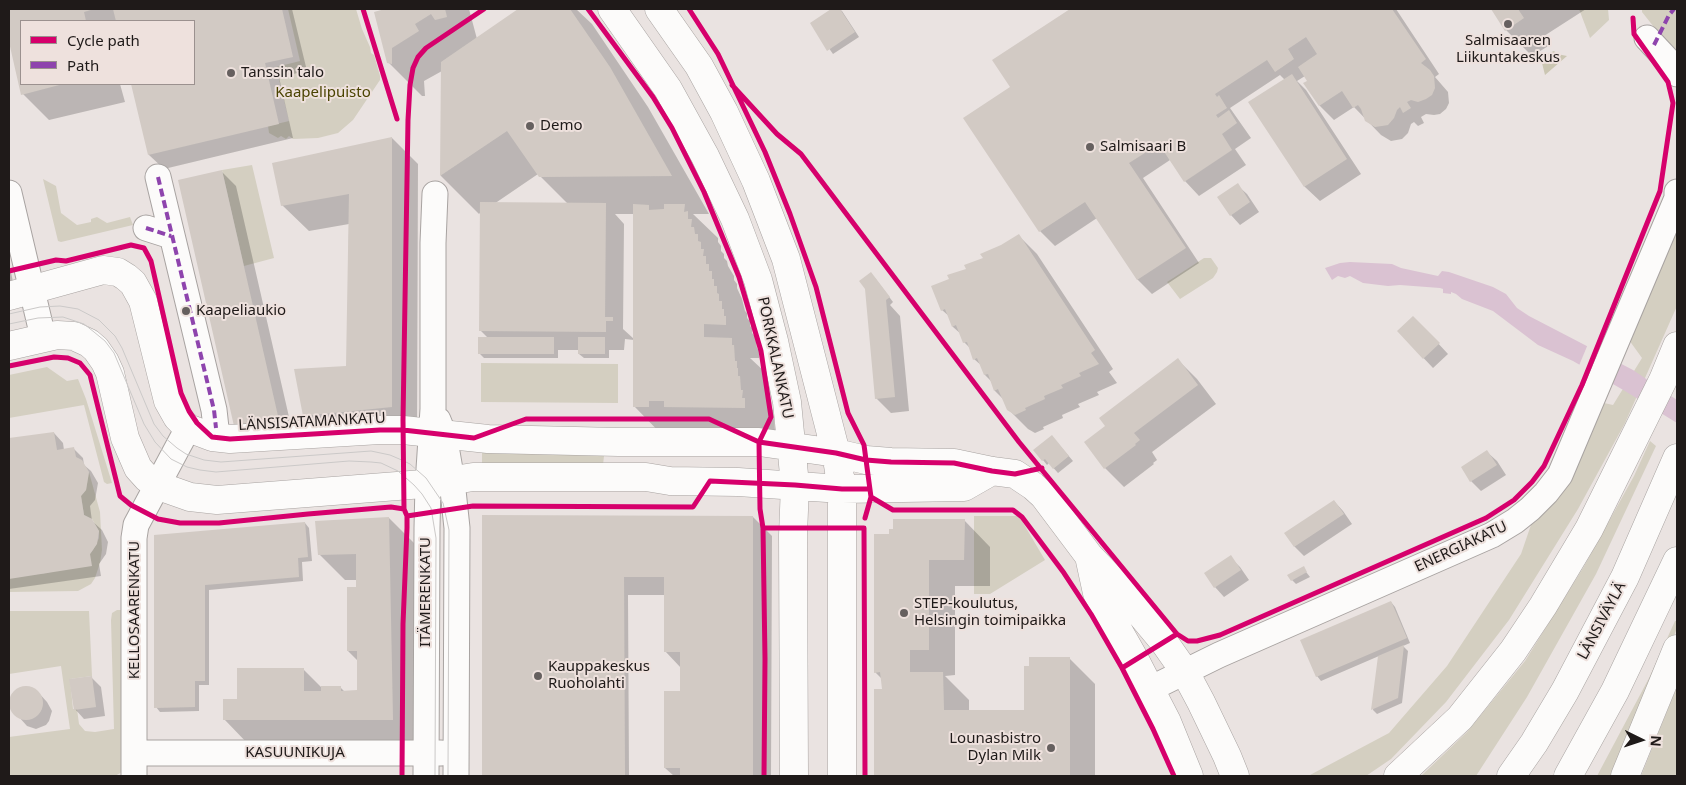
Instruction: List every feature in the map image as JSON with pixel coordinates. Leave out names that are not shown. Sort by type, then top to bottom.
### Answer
[{"type":"main road","name":"PORKKALANKATU","points":[[612,9],[668,90],[705,156],[734,219],[758,280],[774,341],[787,402],[795,485],[793,534],[794,776]]},
{"type":"main road","points":[[659,9],[700,66],[756,181],[786,259],[836,453],[842,489],[842,776]]},
{"type":"main road","points":[[20,292],[102,270],[118,272],[133,283],[143,301],[168,401],[177,417],[188,428]]},
{"type":"main road","points":[[9,346],[57,334],[74,336],[90,343],[101,355],[110,373],[125,438],[133,458],[142,473],[156,485],[190,497],[217,500],[473,478],[619,476],[646,477],[670,481],[795,485],[842,489],[964,487],[992,471]]},
{"type":"main road","points":[[1398,776],[1460,718],[1513,651],[1543,606],[1589,528],[1663,380],[1677,346]]},
{"type":"main road","name":"LÄNSISATAMANKATU","points":[[188,428],[212,437],[230,439],[436,426],[488,439],[600,442],[759,442],[836,453],[866,460],[954,463],[1015,474],[1044,496],[1089,556],[1114,582],[1164,642],[1185,672],[1235,776]]},
{"type":"main road","name":"LÄNSIVÄYLÄ","points":[[1511,776],[1534,743],[1565,691],[1625,577],[1677,458]]},
{"type":"main road","points":[[1089,556],[1097,593],[1167,722],[1189,776]]},
{"type":"main road","points":[[1568,776],[1614,691],[1677,561]]},
{"type":"main road","points":[[1625,776],[1677,649]]},
{"type":"street","points":[[1647,38],[1675,68],[1677,74]]},
{"type":"street","points":[[158,177],[214,410],[216,428]]},
{"type":"street","name":"ENERGIAKATU","points":[[1150,689],[1219,655],[1492,535],[1515,522],[1546,492],[1560,475],[1677,198],[1677,192]]},
{"type":"street","points":[[9,193],[20,292],[43,337]]},
{"type":"street","name":"ITÄMERENKATU","points":[[426,764],[440,482],[436,426],[433,243],[435,194]]},
{"type":"street","points":[[146,228],[172,236]]},
{"type":"street","name":"KELLOSAARENKATU","points":[[134,765],[134,538],[136,525],[188,428]]},
{"type":"street","name":"ITÄMERENKATU","points":[[440,482],[457,539],[456,766]]},
{"type":"street","name":"KASUUNIKUJA","points":[[134,765],[426,764],[456,766]]},
{"type":"green space","name":"Kaapelipuisto","points":[[288,9],[356,9],[371,53],[374,55],[380,80],[353,120],[338,133],[318,138],[293,139],[289,136],[286,139],[281,136],[278,138],[269,133],[268,126],[289,121],[276,67],[300,61]]},
{"type":"green space","points":[[1579,9],[1608,9],[1609,20],[1590,38]]},
{"type":"green space","points":[[1642,9],[1677,9],[1677,56],[1642,12]]},
{"type":"green space","points":[[252,165],[274,258],[244,266],[222,170]]},
{"type":"green space","points":[[43,179],[56,186],[61,213],[77,225],[91,222],[91,219],[97,217],[107,223],[130,217],[133,225],[61,242],[58,241]]},
{"type":"green space","points":[[1677,225],[1677,306],[1625,423],[1578,509],[1509,620],[1446,702],[1391,759],[1366,776],[1302,776],[1310,775],[1389,733],[1447,666],[1521,554],[1532,522],[1604,403],[1613,405],[1642,358],[1629,340]]},
{"type":"green space","points":[[1204,258],[1211,258],[1218,268],[1217,272],[1213,278],[1180,299],[1167,282]]},
{"type":"green space","points":[[481,363],[618,364],[618,403],[481,402]]},
{"type":"green space","points":[[47,367],[67,381],[78,379],[112,483],[107,484],[104,482],[84,405],[9,418],[9,375]]},
{"type":"green space","points":[[1650,441],[1656,446],[1596,574],[1527,697],[1476,776],[1421,776],[1467,732],[1525,661],[1583,568],[1634,476]]},
{"type":"green space","points":[[482,453],[602,454],[604,456],[603,465],[482,465]]},
{"type":"green space","points":[[89,472],[100,512],[102,550],[100,563],[91,584],[78,591],[9,592],[9,577],[47,573],[90,554],[93,550],[99,538],[99,531],[92,519],[84,515],[81,496],[86,490]]},
{"type":"green space","points":[[974,516],[1019,516],[1045,560],[990,594],[974,594]]},
{"type":"green space","points":[[122,610],[122,772],[115,776],[9,776],[9,737],[70,729],[61,666],[9,674],[9,611],[89,611],[92,676],[70,679],[73,709],[77,709],[79,724],[85,731],[95,732],[114,729],[111,620],[112,613]]},
{"type":"green space","points":[[1675,621],[1677,621],[1677,628],[1643,716],[1617,776],[1597,776],[1649,678]]},
{"type":"green space","points":[[1677,686],[1677,776],[1641,776]]},
{"type":"shaded area","points":[[1554,51],[1557,54],[1567,56],[1545,75],[1542,63],[1547,54]]},
{"type":"shaded area","points":[[1350,262],[1392,264],[1401,268],[1438,276],[1442,271],[1449,272],[1493,287],[1506,294],[1517,308],[1529,316],[1633,370],[1677,400],[1677,423],[1573,361],[1538,345],[1493,311],[1462,299],[1456,294],[1451,292],[1451,294],[1443,293],[1443,289],[1440,288],[1363,283],[1350,276],[1345,278],[1338,276],[1332,280],[1325,268]]},
{"type":"pier","points":[[1588,344],[1621,361],[1611,386],[1578,368]]},
{"type":"building","points":[[9,9],[94,9],[84,12],[86,20],[20,20],[20,85],[59,85],[21,95],[9,42]]},
{"type":"building","name":"Tanssin talo","points":[[113,9],[282,9],[293,57],[265,63],[279,124],[148,155],[131,85],[195,85],[195,20],[116,20]]},
{"type":"building","points":[[385,9],[445,9],[447,17],[435,20],[431,14],[415,24],[419,31],[392,48],[392,64],[387,63],[374,12]]},
{"type":"building","points":[[518,9],[570,9],[610,67],[672,176],[539,177],[507,131],[440,176],[441,62]]},
{"type":"building","points":[[831,9],[840,9],[855,32],[827,51],[810,23]]},
{"type":"building","name":"Salmisaari B","points":[[1070,9],[1392,9],[1426,59],[1421,63],[1434,76],[1435,88],[1432,95],[1426,99],[1418,102],[1411,100],[1407,102],[1411,108],[1403,113],[1400,107],[1388,125],[1375,127],[1365,121],[1358,105],[1353,108],[1342,91],[1319,106],[1303,83],[1307,81],[1298,67],[1317,54],[1306,37],[1288,49],[1294,59],[1275,72],[1267,60],[1215,94],[1217,97],[1219,95],[1227,108],[1216,115],[1218,118],[1229,110],[1237,123],[1222,134],[1232,150],[1184,182],[1159,144],[1129,163],[1186,248],[1137,280],[1085,202],[1039,232],[963,118],[1010,87],[992,60]]},
{"type":"building","name":"Salmisaaren Liikuntakeskus","points":[[1491,9],[1518,9],[1524,18],[1505,31]]},
{"type":"building","points":[[1292,74],[1347,159],[1304,187],[1248,102]]},
{"type":"building","points":[[392,137],[392,407],[303,416],[294,369],[346,366],[349,194],[281,206],[272,163]]},
{"type":"building","points":[[222,170],[278,416],[234,426],[178,180]]},
{"type":"building","points":[[1238,183],[1250,202],[1230,216],[1217,197]]},
{"type":"building","points":[[480,202],[606,203],[605,317],[613,317],[613,321],[606,321],[606,332],[479,331]]},
{"type":"building","points":[[633,204],[649,205],[649,210],[664,209],[664,204],[685,204],[684,212],[688,211],[688,219],[692,219],[691,227],[694,227],[695,234],[698,234],[701,249],[704,249],[703,256],[706,256],[706,264],[709,264],[709,271],[712,271],[714,286],[717,286],[719,301],[722,301],[722,309],[724,309],[724,316],[726,316],[726,325],[704,324],[704,337],[732,338],[738,376],[740,376],[741,390],[743,390],[742,398],[745,398],[745,408],[664,407],[664,401],[649,401],[649,407],[633,407]]},
{"type":"building","points":[[1019,234],[1095,350],[1091,353],[1099,364],[1079,373],[1081,376],[1061,385],[1063,388],[1044,396],[1045,399],[1015,415],[1007,410],[998,389],[994,391],[988,374],[984,375],[977,358],[973,360],[967,342],[963,343],[956,325],[952,327],[945,309],[941,311],[931,286],[949,279],[947,275],[966,269],[964,265],[983,258],[980,254],[1001,245]]},
{"type":"building","points":[[871,272],[890,297],[886,300],[895,397],[875,399],[865,289],[859,281]]},
{"type":"building","points":[[1413,316],[1440,343],[1423,359],[1397,331]]},
{"type":"building","points":[[478,337],[554,337],[554,354],[478,354]]},
{"type":"building","points":[[578,337],[605,337],[605,354],[578,354]]},
{"type":"building","points":[[1178,358],[1198,385],[1134,433],[1140,440],[1136,445],[1104,469],[1084,442],[1105,426],[1099,418]]},
{"type":"building","points":[[54,432],[57,450],[74,447],[76,457],[82,460],[89,472],[86,490],[81,496],[84,515],[92,519],[99,531],[97,544],[90,554],[92,566],[9,579],[9,438]]},
{"type":"building","points":[[1052,435],[1069,456],[1053,469],[1045,459],[1042,461],[1033,450]]},
{"type":"building","points":[[1487,450],[1497,465],[1470,482],[1461,467]]},
{"type":"building","points":[[1334,500],[1344,514],[1294,547],[1284,533]]},
{"type":"building","points":[[482,515],[753,516],[753,776],[680,776],[680,768],[664,768],[664,691],[680,691],[680,652],[664,652],[664,577],[624,577],[625,776],[482,776]]},
{"type":"building","points":[[389,517],[393,720],[223,720],[223,699],[237,699],[237,668],[304,668],[304,691],[321,691],[321,686],[341,686],[341,691],[357,690],[357,651],[347,651],[347,587],[356,587],[356,554],[318,555],[315,521]]},
{"type":"building","points":[[893,519],[965,519],[964,560],[929,560],[929,650],[910,650],[910,672],[943,672],[944,710],[1024,710],[1024,666],[1029,666],[1029,657],[1070,657],[1070,776],[874,776],[874,689],[882,689],[880,672],[874,673],[874,534],[889,534],[889,529],[893,529]]},
{"type":"building","points":[[305,522],[308,557],[298,558],[299,577],[205,585],[205,681],[195,681],[195,707],[154,708],[154,535]]},
{"type":"building","points":[[1231,555],[1241,570],[1214,588],[1204,573]]},
{"type":"building","points":[[1304,566],[1307,572],[1291,581],[1287,575]]},
{"type":"building","points":[[1391,601],[1407,638],[1316,677],[1300,640]]},
{"type":"building","points":[[1404,645],[1398,698],[1371,710],[1378,656]]},
{"type":"building","points":[[92,676],[96,707],[74,710],[69,679]]},
{"type":"building","points":[[26,686],[38,691],[43,703],[38,715],[26,720],[14,715],[9,703],[14,691]]},
{"type":"tram line","points":[[9,314],[40,307],[60,306],[78,309],[99,320],[115,336],[122,348],[154,424],[163,436],[186,454],[204,460],[221,462],[371,451],[390,455],[404,461],[426,478],[443,503],[449,530],[448,776]]},
{"type":"tram line","points":[[9,324],[38,318],[63,317],[84,324],[94,332],[105,341],[114,353],[144,424],[155,442],[171,459],[187,467],[216,472],[349,461],[371,462],[381,463],[398,471],[414,485],[431,508],[436,538],[435,776]]},
{"type":"marked path","points":[[1654,45],[1674,9]]},
{"type":"marked path","points":[[158,177],[214,410],[216,428]]},
{"type":"marked path","points":[[146,228],[171,236]]},
{"type":"cycle path","points":[[363,9],[397,119]]},
{"type":"cycle path","points":[[402,776],[403,624],[407,528],[407,516],[404,509],[403,420],[410,85],[413,68],[418,57],[426,48],[484,9]]},
{"type":"cycle path","points":[[588,9],[653,97],[672,128],[704,192],[739,277],[761,351],[771,417],[759,442],[760,509],[763,528],[765,659],[764,776]]},
{"type":"cycle path","points":[[689,9],[718,54],[765,152],[816,287],[848,413],[864,445],[871,497],[865,518]]},
{"type":"cycle path","points":[[732,85],[777,134],[801,154],[1019,442],[1177,634],[1188,641],[1197,641],[1220,635],[1486,518],[1514,500],[1532,482],[1544,466],[1582,385],[1660,191],[1673,103],[1668,82],[1634,34],[1633,18]]},
{"type":"cycle path","points":[[9,271],[56,260],[66,261],[131,245],[144,248],[151,261],[181,393],[197,423],[212,437],[230,439],[403,430],[474,438],[526,419],[709,419],[759,442],[836,453],[866,460],[954,463],[1015,474],[1042,468]]},
{"type":"cycle path","points":[[9,366],[54,357],[68,358],[80,363],[90,375],[120,496],[131,505],[158,519],[180,523],[219,523],[391,507],[404,509]]},
{"type":"cycle path","points":[[407,516],[473,506],[693,507],[710,481],[869,489]]},
{"type":"cycle path","points":[[871,497],[893,510],[1013,510],[1022,517],[1064,573],[1091,614],[1122,668],[1174,776]]},
{"type":"cycle path","points":[[763,528],[864,528],[865,776]]},
{"type":"cycle path","points":[[1122,668],[1177,634]]},
{"type":"place","name":"Salmisaaren Liikuntakeskus","points":[[1508,24]]},
{"type":"place","name":"Tanssin talo","points":[[231,73]]},
{"type":"place","name":"Demo","points":[[530,126]]},
{"type":"place","name":"Salmisaari B","points":[[1090,147]]},
{"type":"place","name":"Kaapeliaukio","points":[[186,311]]},
{"type":"place","name":"STEP-koulutus, Helsingin toimipaikka","points":[[904,613]]},
{"type":"place","name":"Kauppakeskus Ruoholahti","points":[[538,676]]},
{"type":"place","name":"Lounasbistro Dylan Milk","points":[[1051,748]]}]
